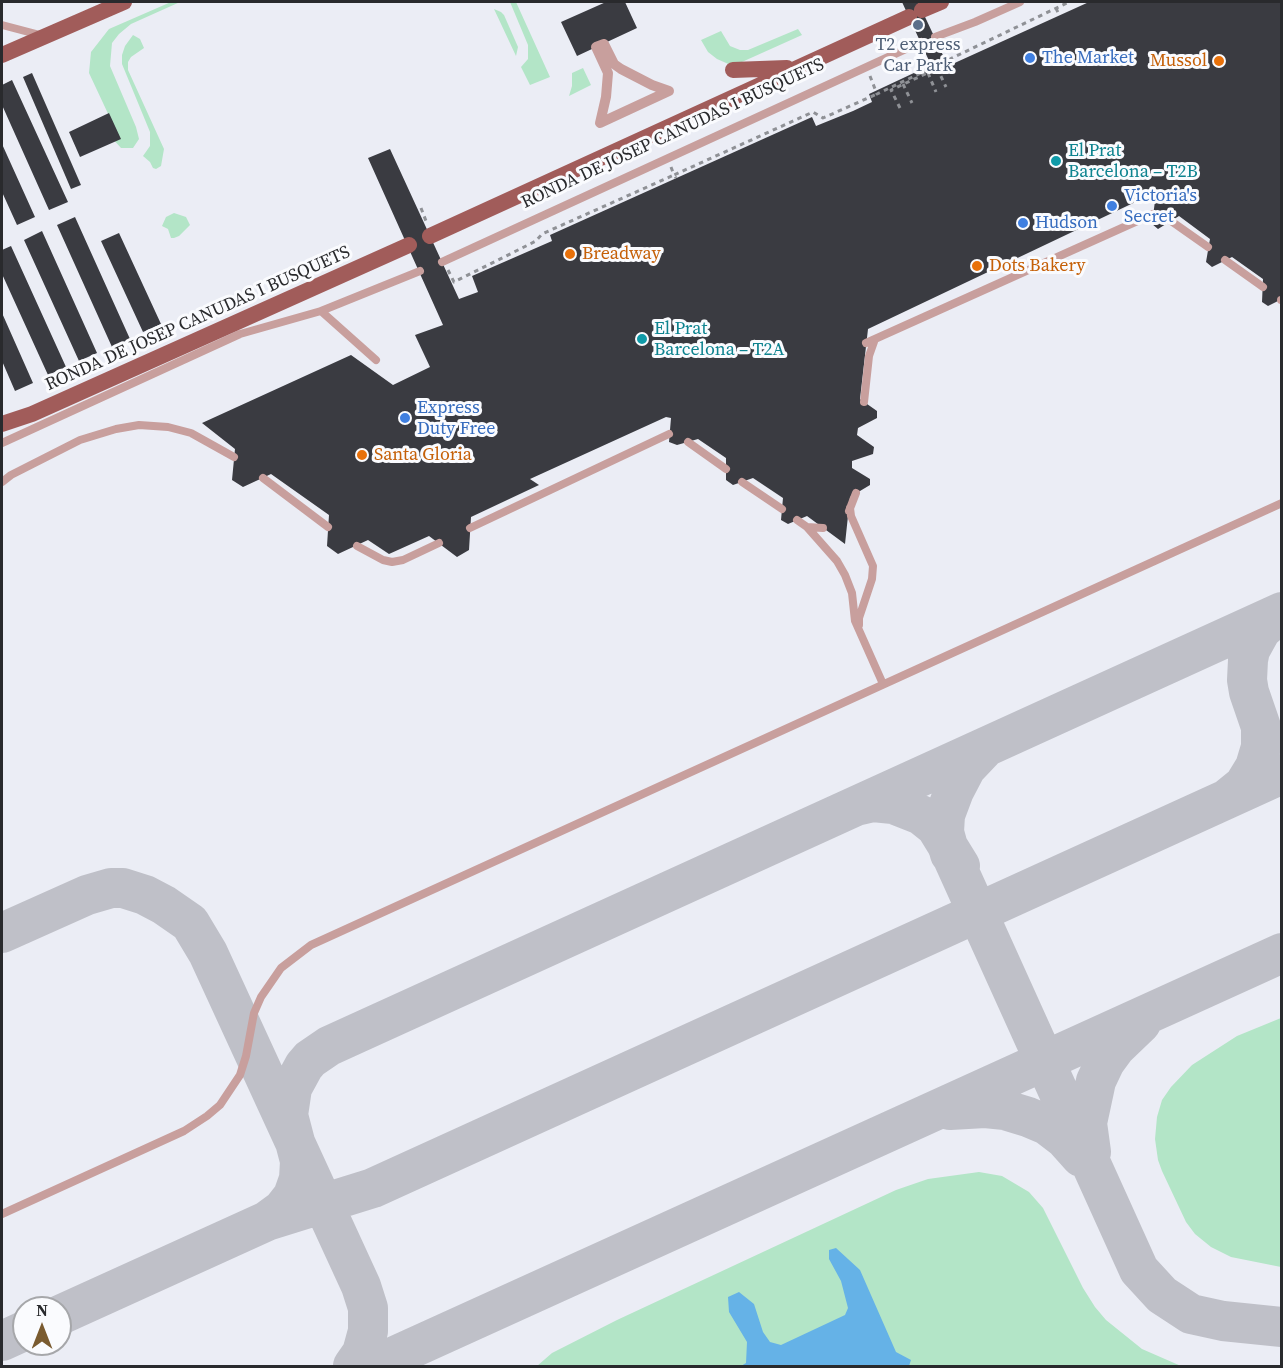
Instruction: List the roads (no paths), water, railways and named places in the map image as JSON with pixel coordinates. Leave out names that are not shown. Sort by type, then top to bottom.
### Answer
[{"type":"main road","points":[[2,54],[124,2]]},
{"type":"main road","name":"RONDA DE JOSEP CANUDAS I BUSQUETS","points":[[430,236],[941,2]]},
{"type":"main road","points":[[733,70],[794,68]]},
{"type":"main road","name":"RONDA DE JOSEP CANUDAS I BUSQUETS","points":[[2,424],[41,410],[409,245]]},
{"type":"street","points":[[604,44],[614,64],[652,86],[669,91],[600,123],[606,97],[608,73],[596,47],[604,44]]},
{"type":"lane","points":[[935,37],[1020,2]]},
{"type":"lane","points":[[2,25],[44,35]]},
{"type":"lane","name":"RONDA DE JOSEP CANUDAS I BUSQUETS","points":[[442,262],[921,42]]},
{"type":"lane","points":[[866,343],[1153,216]]},
{"type":"lane","points":[[1171,221],[1208,247]]},
{"type":"lane","points":[[1225,260],[1263,287]]},
{"type":"lane","name":"RONDA DE JOSEP CANUDAS I BUSQUETS","points":[[2,443],[240,334],[321,312],[420,271]]},
{"type":"lane","points":[[321,312],[376,360]]},
{"type":"lane","points":[[864,402],[869,356],[875,339]]},
{"type":"lane","points":[[2,482],[11,475],[80,440],[139,425],[168,427],[191,434],[234,457]]},
{"type":"lane","points":[[470,528],[667,436]]},
{"type":"lane","points":[[688,442],[726,469]]},
{"type":"lane","points":[[263,478],[328,527]]},
{"type":"lane","points":[[742,482],[782,509]]},
{"type":"lane","points":[[856,493],[849,510],[873,566],[872,579],[859,618],[860,633]]},
{"type":"lane","points":[[2,1214],[184,1131],[220,1105],[240,1075],[254,1013],[261,997],[281,968],[311,945],[1281,502]]},
{"type":"lane","points":[[797,520],[807,527],[837,561],[845,575],[852,593],[853,613],[883,684]]},
{"type":"lane","points":[[807,527],[823,528]]},
{"type":"lane","points":[[357,546],[383,560],[392,562],[402,560],[439,543]]},
{"type":"water","points":[[836,1248],[860,1270],[896,1352],[911,1360],[909,1366],[741,1366],[746,1363],[747,1342],[729,1312],[728,1297],[739,1292],[754,1304],[763,1332],[770,1342],[781,1345],[845,1315],[848,1308],[841,1281],[829,1259],[829,1250]]},
{"type":"place","name":"T2 express Car Park","points":[[918,25]]},
{"type":"place","name":"The Market","points":[[1030,58]]},
{"type":"place","name":"Mussol","points":[[1219,61]]},
{"type":"place","name":"El Prat Barcelona – T2B","points":[[1056,161]]},
{"type":"place","name":"Victoria's Secret","points":[[1112,206]]},
{"type":"place","name":"Hudson","points":[[1023,223]]},
{"type":"place","name":"Breadway","points":[[570,254]]},
{"type":"place","name":"Dots Bakery","points":[[977,266]]},
{"type":"place","name":"El Prat Barcelona – T2A","points":[[642,339]]},
{"type":"place","name":"Express Duty Free","points":[[405,418]]},
{"type":"place","name":"Santa Gloria","points":[[362,455]]}]
